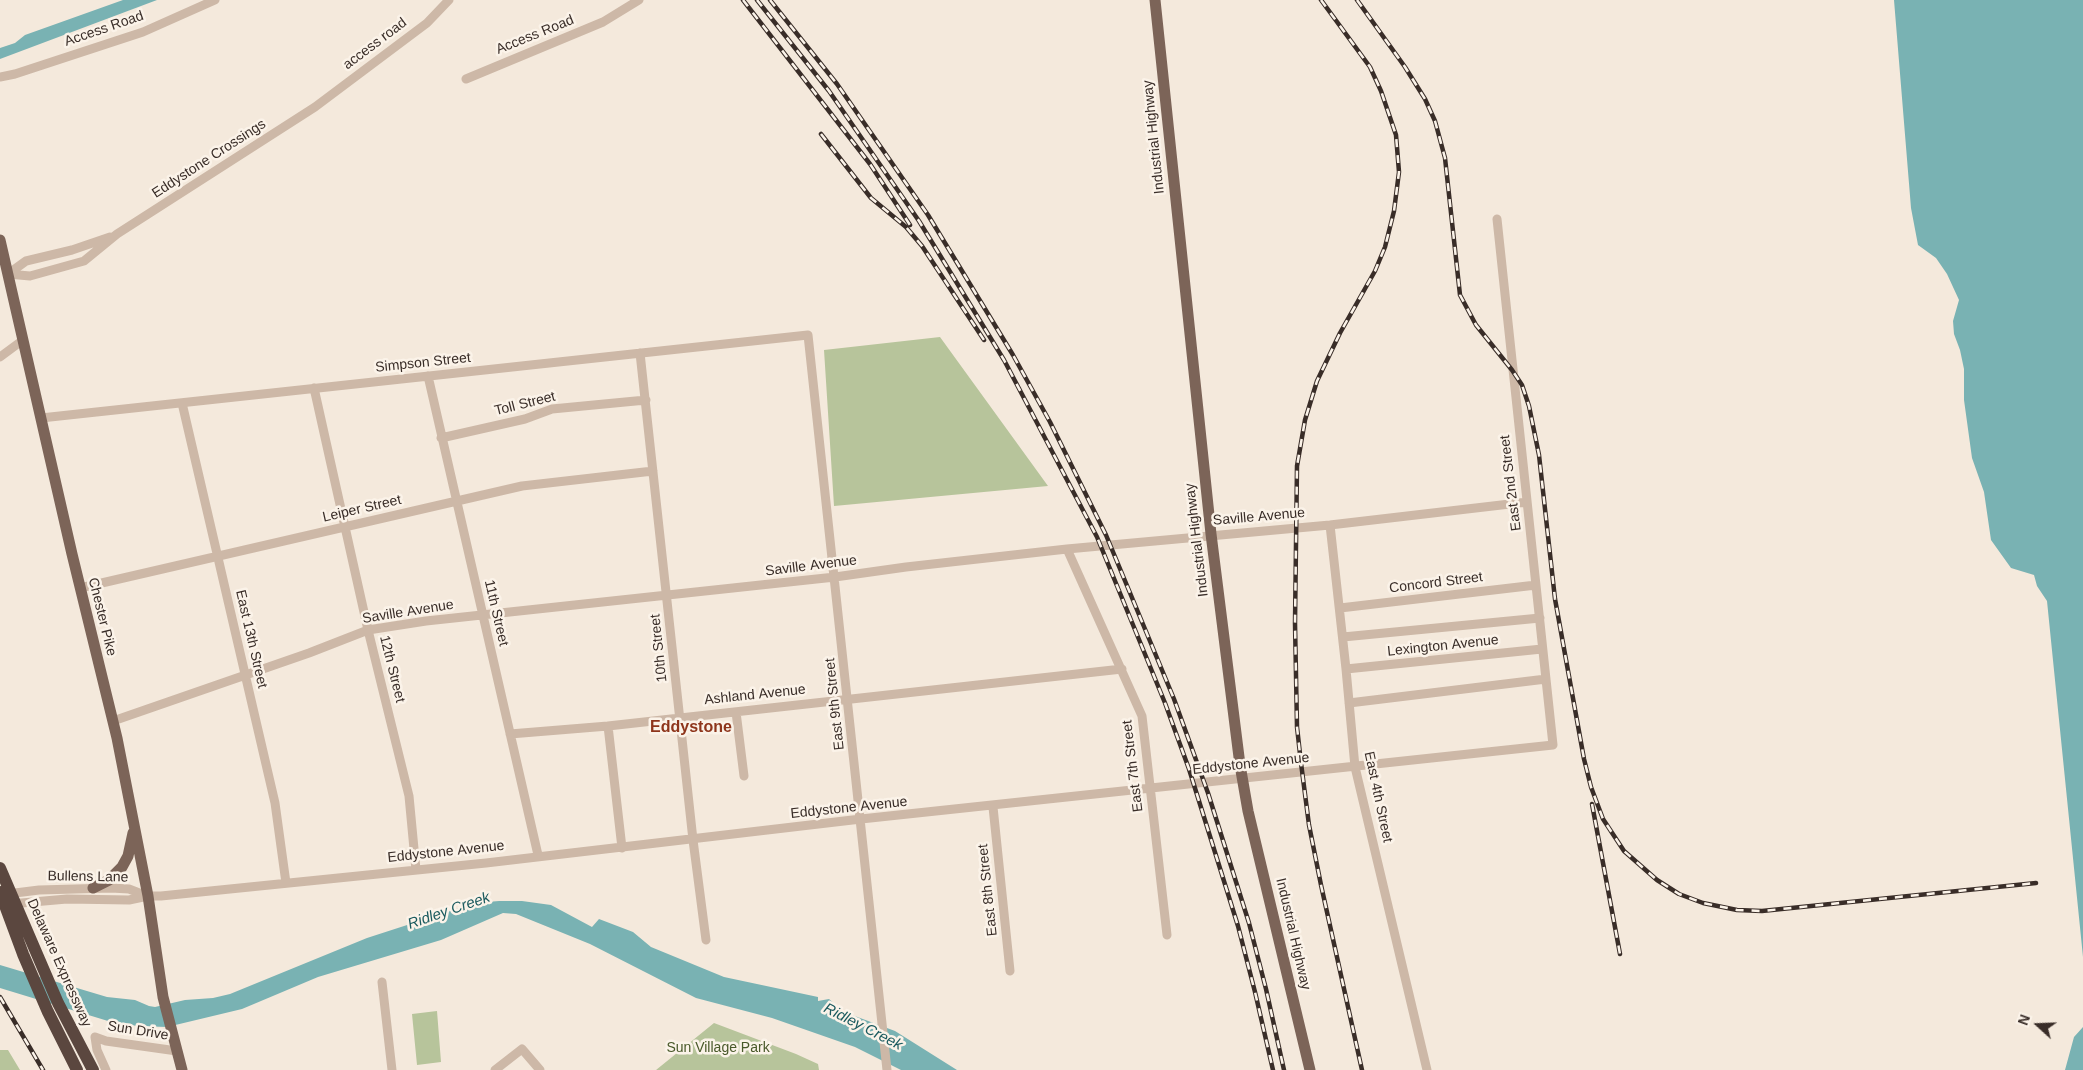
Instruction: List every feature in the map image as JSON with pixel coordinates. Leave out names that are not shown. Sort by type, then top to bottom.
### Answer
[{"type":"highway","name":"Delaware Expressway","points":[[1,871],[58,1004],[93,1070]]},
{"type":"highway","name":"Delaware Expressway","points":[[0,893],[23,954],[76,1070]]},
{"type":"highway","points":[[0,906],[23,954]]},
{"type":"main road","name":"Industrial Highway","points":[[1155,0],[1211,534],[1240,765],[1244,790],[1310,1070]]},
{"type":"main road","name":"Chester Pike","points":[[0,240],[40,418],[113,721],[148,896],[165,1003],[182,1070]]},
{"type":"main road","points":[[93,888],[109,880],[122,868],[128,856],[134,827]]},
{"type":"street","name":"Access Road","points":[[0,77],[15,74],[143,32],[215,0]]},
{"type":"street","name":"access road","points":[[315,107],[427,23],[449,0]]},
{"type":"street","name":"Access Road","points":[[466,79],[603,22],[639,0]]},
{"type":"street","name":"Eddystone Crossings","points":[[8,274],[30,276],[75,265],[91,256],[117,234],[315,107]]},
{"type":"street","name":"East 2nd Street","points":[[1497,219],[1553,745]]},
{"type":"street","name":"Eddystone Crossings","points":[[8,274],[26,261],[72,250],[117,234]]},
{"type":"street","name":"Simpson Street","points":[[40,418],[808,335]]},
{"type":"street","name":"East 9th Street","points":[[808,335],[862,819],[887,1070]]},
{"type":"street","points":[[0,357],[23,340]]},
{"type":"street","name":"10th Street","points":[[640,353],[693,840],[706,940]]},
{"type":"street","name":"11th Street","points":[[428,376],[538,855]]},
{"type":"street","name":"12th Street","points":[[314,388],[368,630],[409,796],[416,870]]},
{"type":"street","name":"Toll Street","points":[[441,438],[525,418],[552,409],[646,400]]},
{"type":"street","name":"East 13th Street","points":[[182,403],[275,803],[286,883]]},
{"type":"street","name":"Leiper Street","points":[[80,588],[522,486],[653,471]]},
{"type":"street","name":"Saville Avenue","points":[[113,721],[309,653],[368,630],[426,621],[667,596],[1067,549],[1211,534],[1330,525],[1526,502]]},
{"type":"street","name":"East 4th Street","points":[[1330,525],[1355,766],[1427,1070]]},
{"type":"street","name":"East 7th Street","points":[[1067,549],[1142,716],[1167,935]]},
{"type":"street","name":"Concord Street","points":[[1340,608],[1536,586]]},
{"type":"street","points":[[1343,637],[1540,618]]},
{"type":"street","name":"Lexington Avenue","points":[[1346,669],[1542,649]]},
{"type":"street","name":"Ashland Avenue","points":[[510,734],[608,726],[848,698],[905,695],[1122,669]]},
{"type":"street","points":[[1349,704],[1546,679]]},
{"type":"street","points":[[736,712],[744,776]]},
{"type":"street","points":[[608,726],[622,848]]},
{"type":"street","name":"Eddystone Avenue","points":[[148,896],[622,848],[862,819],[1553,745]]},
{"type":"street","name":"East 8th Street","points":[[993,806],[1010,971]]},
{"type":"street","name":"Bullens Lane","points":[[0,893],[93,888],[129,889],[148,896]]},
{"type":"street","name":"Bullens Lane","points":[[0,906],[67,899],[129,900],[148,896]]},
{"type":"street","points":[[382,982],[392,1070]]},
{"type":"street","name":"Sun Drive","points":[[106,1070],[97,1050],[95,1037],[106,1041],[177,1051]]},
{"type":"street","points":[[495,1070],[522,1049],[540,1070]]},
{"type":"green space","points":[[940,337],[1048,486],[834,506],[824,350]]},
{"type":"green space","points":[[437,1011],[441,1062],[417,1065],[412,1014]]},
{"type":"green space","name":"Sun Village Park","points":[[714,1023],[796,1054],[818,1064],[819,1070],[656,1070]]},
{"type":"green space","points":[[0,1050],[8,1050],[20,1070],[0,1070]]},
{"type":"water","points":[[123,0],[157,0],[0,59],[0,48],[15,43],[25,35]]},
{"type":"water","points":[[1894,0],[2083,0],[2083,957],[2047,601],[2037,586],[2034,575],[2011,568],[1991,540],[1984,492],[1972,458],[1964,400],[1964,369],[1954,334],[1953,321],[1959,300],[1947,274],[1936,258],[1918,245],[1911,208]]},
{"type":"water","name":"Ridley Creek","points":[[522,901],[551,905],[592,927],[599,919],[633,932],[651,947],[724,977],[818,997],[818,1001],[829,999],[844,1012],[895,1031],[957,1070],[901,1070],[855,1047],[772,1018],[696,998],[590,944],[516,914],[503,913],[441,940],[318,977],[242,1009],[167,1027],[137,1026],[108,1021],[0,988],[0,965],[107,997],[135,1000],[155,1007],[185,1000],[213,998],[230,994],[367,938],[475,903]]},
{"type":"water","points":[[2083,1027],[2083,1070],[2065,1070],[2074,1037]]},
{"type":"railway","points":[[743,0],[870,164],[910,225]]},
{"type":"railway","points":[[757,0],[829,91],[919,221],[1004,360],[1097,537],[1165,703],[1189,769],[1238,926],[1273,1070]]},
{"type":"railway","points":[[770,0],[837,84],[928,215],[1013,355],[1050,422],[1106,535],[1174,699],[1208,793],[1249,923],[1284,1070]]},
{"type":"railway","points":[[1321,0],[1370,67],[1381,91],[1396,135],[1399,172],[1394,211],[1385,247],[1375,271],[1340,333],[1317,381],[1305,420],[1297,466],[1295,623],[1297,727],[1309,825],[1362,1070]]},
{"type":"railway","points":[[1357,0],[1405,67],[1425,99],[1435,121],[1445,158],[1460,295],[1476,325],[1522,385],[1529,406],[1539,455],[1555,599],[1584,759],[1591,787],[1603,819],[1624,851],[1657,880],[1679,894],[1703,903],[1737,910],[1762,911],[2036,883]]},
{"type":"railway","points":[[821,134],[871,198],[906,227],[922,246],[984,340]]},
{"type":"railway","points":[[1592,804],[1620,954]]},
{"type":"railway","points":[[0,997],[43,1070]]},
{"type":"district","name":"Eddystone","points":[[691,728]]}]
